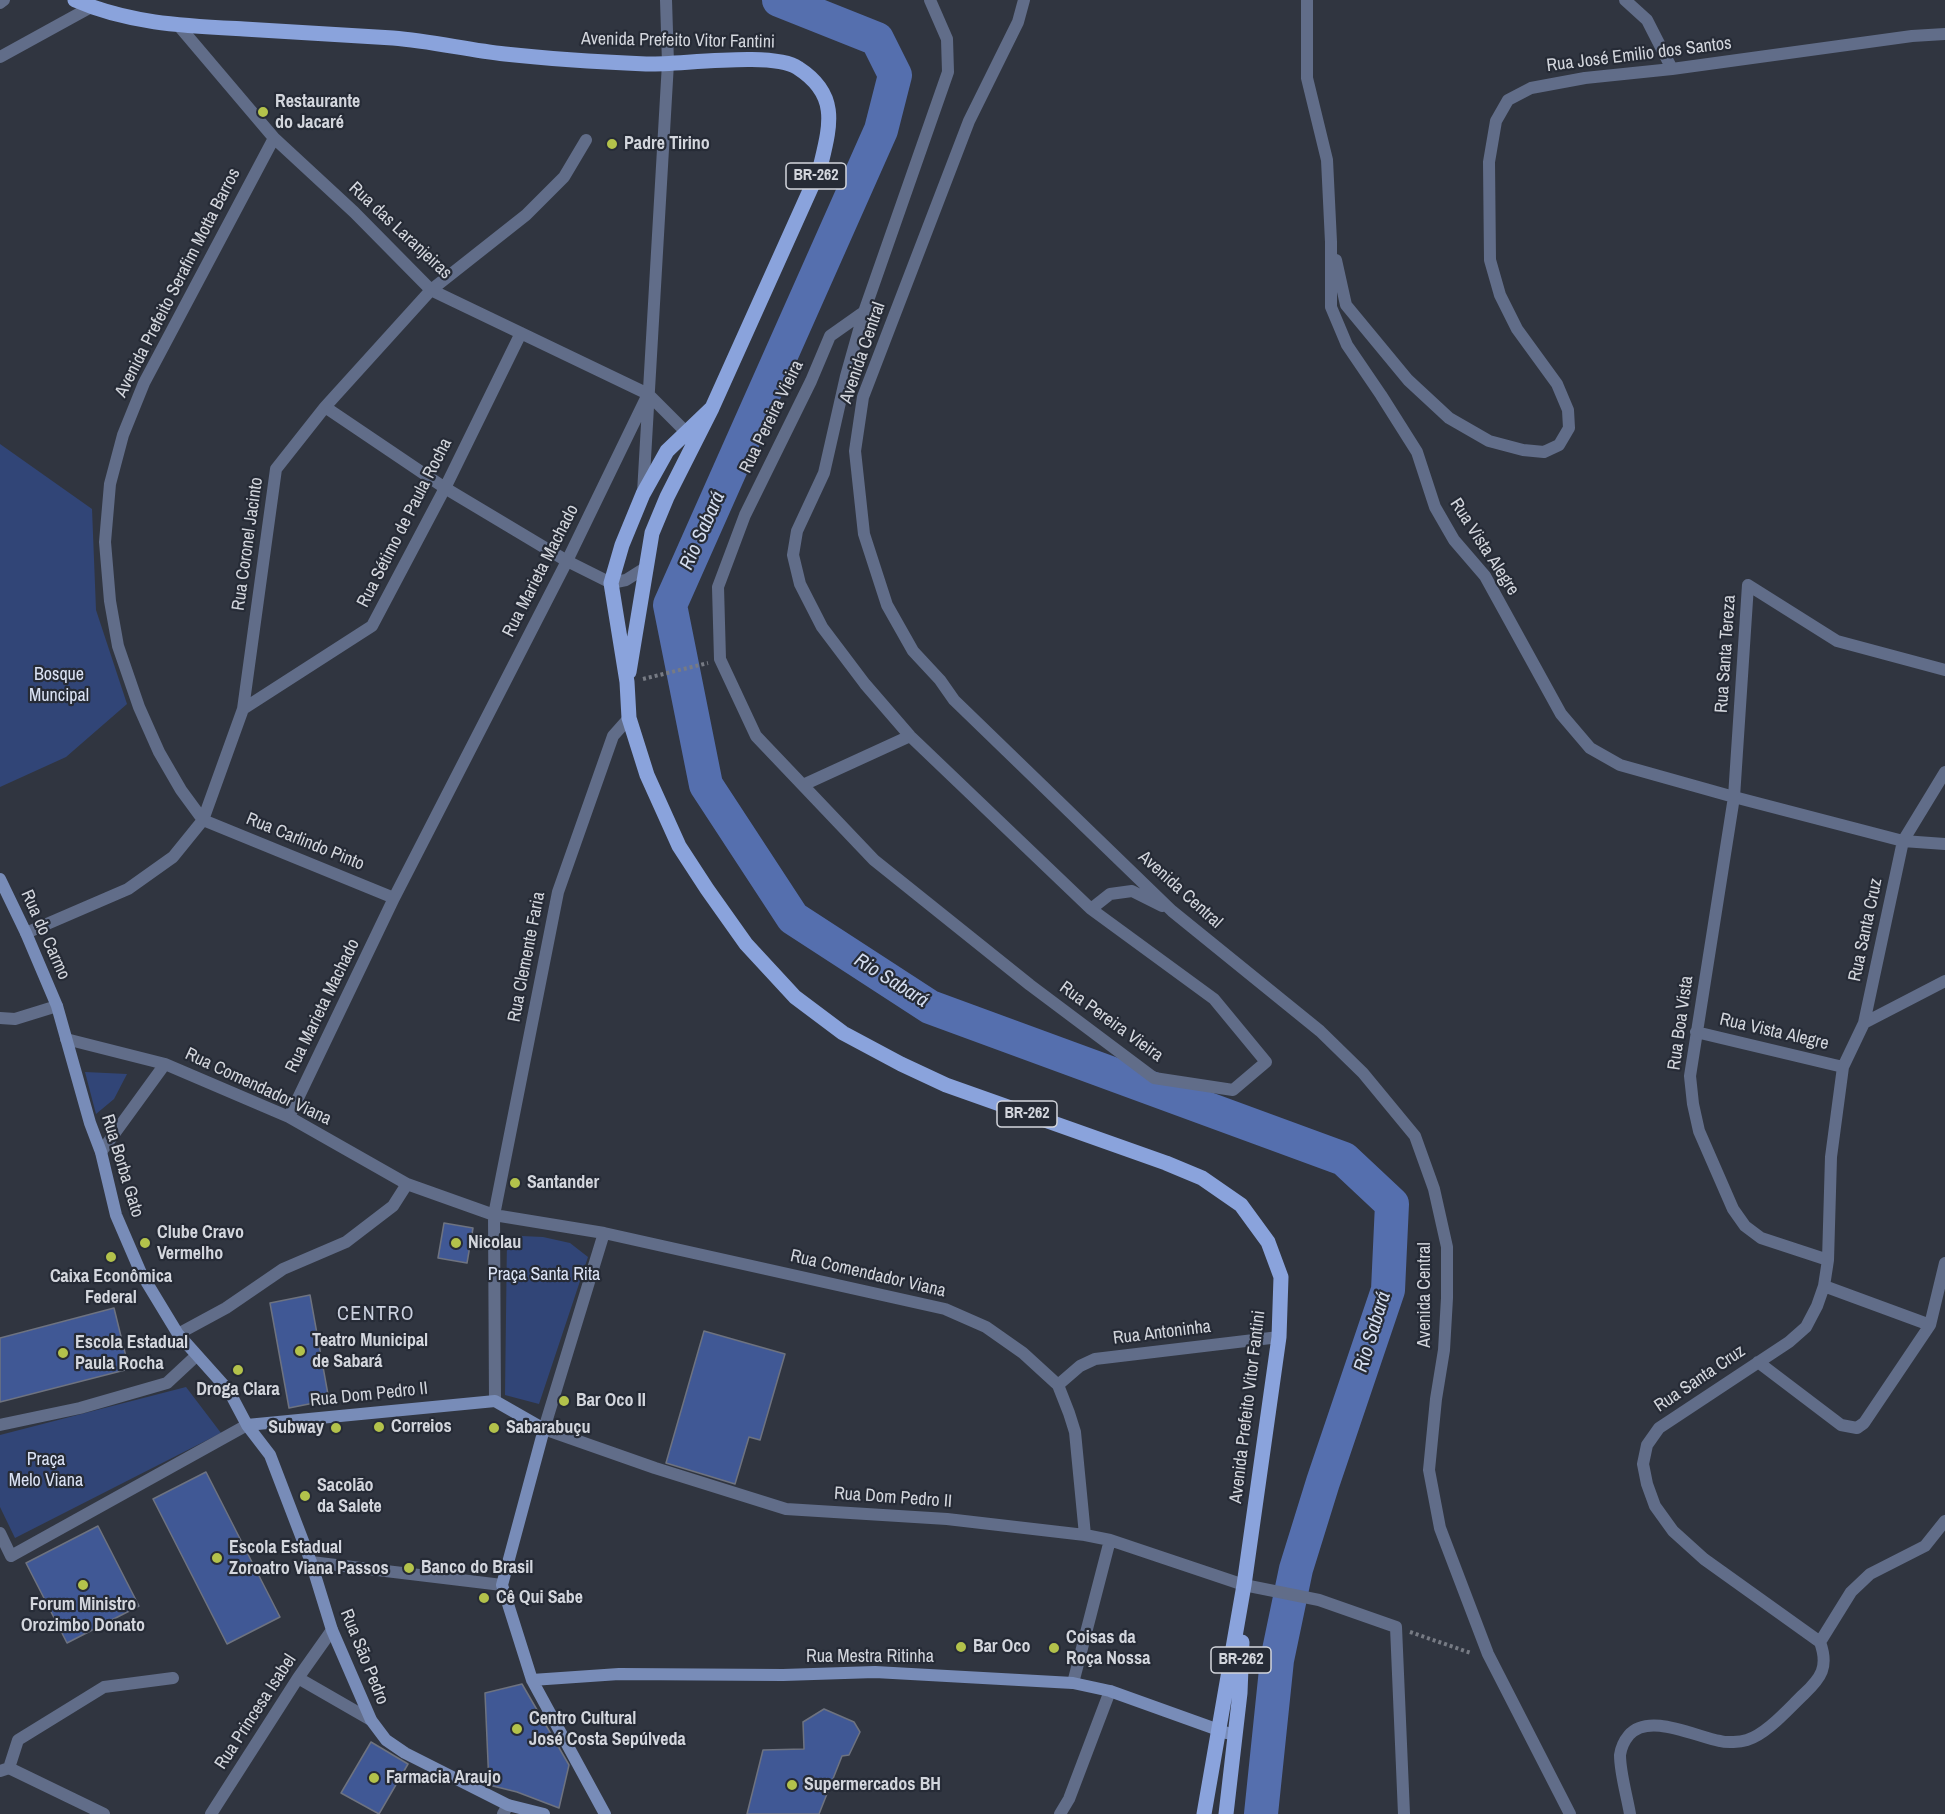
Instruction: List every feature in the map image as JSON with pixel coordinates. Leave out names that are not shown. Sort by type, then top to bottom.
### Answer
[{"type":"main road","name":"Avenida Prefeito Vitor Fantini","points":[[75,0],[91,7],[140,20],[179,26],[397,38],[506,54],[647,64],[745,60],[780,62],[796,66],[819,84],[827,101],[830,129],[820,168],[712,408],[652,533],[627,682]]},
{"type":"main road","name":"Avenida Prefeito Vitor Fantini","points":[[712,408],[667,451],[643,494],[622,545],[611,583],[627,682],[629,718],[647,775],[679,846],[706,889],[746,944],[795,997],[843,1033],[902,1065],[946,1085],[1166,1163],[1202,1178],[1241,1205],[1268,1242],[1281,1277],[1279,1337],[1244,1585],[1204,1814]]},
{"type":"main road","name":"Rua do Carmo","points":[[0,879],[57,1006]]},
{"type":"main road","name":"Rua Borba Gato","points":[[57,1006],[90,1123],[101,1152],[116,1215],[141,1273],[178,1334],[196,1356]]},
{"type":"main road","points":[[196,1356],[229,1391],[247,1425]]},
{"type":"main road","name":"Rua Dom Pedro II","points":[[247,1425],[495,1401]]},
{"type":"main road","points":[[495,1401],[544,1429],[502,1585],[532,1680],[605,1814]]},
{"type":"main road","name":"Rua São Pedro","points":[[247,1425],[270,1455],[311,1562],[332,1630],[370,1720],[386,1740],[405,1753],[506,1810],[544,1814]]},
{"type":"main road","name":"Avenida Prefeito Vitor Fantini","points":[[1226,1814],[1240,1693],[1244,1585]]},
{"type":"main road","name":"Rua Mestra Ritinha","points":[[532,1680],[619,1674],[783,1675],[875,1672],[1073,1683],[1110,1691],[1235,1736]]},
{"type":"street","points":[[0,3],[4,0]]},
{"type":"street","name":"Rua Marieta Machado","points":[[289,1117],[394,898],[567,561],[648,394],[668,63],[666,0]]},
{"type":"street","name":"Rua Pereira Vieira","points":[[864,312],[830,336],[811,381],[746,515],[718,587],[720,659],[756,736],[874,860],[1030,985],[1154,1078],[1233,1090],[1266,1062],[1214,999],[1091,909],[910,736],[865,684],[822,627],[800,584],[793,555],[796,531],[824,472],[846,376],[864,312],[948,72],[947,39],[930,0]]},
{"type":"street","points":[[1016,0],[1018,22]]},
{"type":"street","name":"Avenida Central","points":[[1024,0],[1018,22],[969,121],[863,397],[855,451],[864,534],[887,605],[914,651],[940,680],[954,700],[1172,911],[1320,1031],[1363,1073],[1415,1136],[1434,1189],[1447,1247],[1444,1350],[1436,1399],[1429,1470],[1440,1528],[1488,1654],[1570,1814]]},
{"type":"street","name":"Rua Vista Alegre","points":[[1307,0],[1307,78],[1327,160],[1331,307],[1347,345],[1418,452],[1435,507],[1454,540],[1485,576],[1561,714],[1590,748],[1620,765],[1903,841],[1945,844]]},
{"type":"street","points":[[1625,0],[1647,20],[1672,69]]},
{"type":"street","points":[[0,57],[91,7]]},
{"type":"street","name":"Rua das Laranjeiras","points":[[179,26],[274,138],[354,212],[431,290],[648,394],[686,432]]},
{"type":"street","name":"Rua José Emilio dos Santos","points":[[1331,242],[1346,305],[1408,380],[1449,418],[1490,441],[1523,450],[1544,452],[1559,446],[1569,428],[1568,410],[1557,384],[1517,329],[1500,295],[1490,260],[1489,162],[1496,121],[1508,100],[1531,88],[1586,78],[1672,69],[1912,36],[1945,34]]},
{"type":"street","name":"Avenida Prefeito Serafim Motta Barros","points":[[203,820],[181,790],[159,752],[139,707],[118,646],[110,601],[105,542],[111,484],[123,435],[144,383],[274,138]]},
{"type":"street","name":"Rua Coronel Jacinto","points":[[26,933],[128,889],[173,857],[203,820],[243,709],[276,469],[325,408],[431,290],[526,215],[564,177],[586,140]]},
{"type":"street","name":"Rua Sétimo de Paula Rocha","points":[[243,709],[372,626],[445,488],[521,333]]},
{"type":"street","points":[[643,494],[648,394]]},
{"type":"street","points":[[325,408],[445,488],[567,561],[611,583],[626,580],[645,568]]},
{"type":"street","points":[[686,432],[690,450]]},
{"type":"street","name":"Rua Santa Tereza","points":[[1734,797],[1748,585],[1837,641],[1945,670]]},
{"type":"street","name":"Rua Clemente Faria","points":[[494,1215],[558,892],[614,736],[629,718]]},
{"type":"street","points":[[803,785],[910,736]]},
{"type":"street","name":"Rua Santa Cruz","points":[[1820,1642],[1704,1559],[1673,1532],[1655,1506],[1643,1464],[1647,1445],[1659,1428],[1789,1342],[1806,1327],[1817,1306],[1824,1286],[1828,1260],[1831,1157],[1843,1067],[1864,1023],[1903,841],[1945,771]]},
{"type":"street","name":"Rua Boa Vista","points":[[1734,797],[1690,1076],[1693,1104],[1699,1131],[1734,1209],[1745,1226],[1761,1238],[1828,1260]]},
{"type":"street","name":"Rua Carlindo Pinto","points":[[203,820],[394,898]]},
{"type":"street","points":[[1091,909],[1110,894],[1132,891],[1172,911]]},
{"type":"street","points":[[1864,1023],[1945,981]]},
{"type":"street","points":[[0,1018],[15,1019],[57,1006]]},
{"type":"street","name":"Rua Vista Alegre","points":[[1696,1032],[1843,1067]]},
{"type":"street","name":"Rua Comendador Viana","points":[[66,1038],[165,1064],[289,1117],[407,1184],[494,1215]]},
{"type":"street","points":[[101,1152],[165,1064]]},
{"type":"street","points":[[178,1334],[226,1308],[283,1269],[346,1242],[393,1206],[407,1184]]},
{"type":"street","points":[[495,1401],[494,1215],[604,1233],[544,1429]]},
{"type":"street","name":"Rua Comendador Viana","points":[[604,1233],[945,1309],[986,1327],[1023,1353],[1058,1385],[1075,1432],[1085,1535]]},
{"type":"street","points":[[1758,1362],[1841,1425],[1857,1428],[1864,1423],[1930,1325],[1945,1263]]},
{"type":"street","points":[[1824,1286],[1930,1325]]},
{"type":"street","name":"Rua Antoninha","points":[[1058,1385],[1080,1366],[1095,1359],[1279,1337]]},
{"type":"street","points":[[0,1425],[80,1408],[167,1383],[196,1356]]},
{"type":"street","points":[[0,1533],[11,1556],[247,1425]]},
{"type":"street","name":"Rua Dom Pedro II","points":[[544,1429],[655,1468],[786,1509],[947,1519],[1085,1535],[1110,1540],[1244,1585],[1319,1599],[1396,1627]]},
{"type":"street","points":[[1630,1814],[1620,1755],[1624,1741],[1633,1731],[1647,1726],[1661,1725],[1723,1742],[1748,1740],[1764,1730],[1819,1679],[1823,1666],[1820,1642],[1851,1592],[1870,1574],[1926,1546],[1945,1521]]},
{"type":"street","points":[[1073,1683],[1110,1540]]},
{"type":"street","points":[[311,1562],[502,1585]]},
{"type":"street","points":[[1396,1627],[1404,1814]]},
{"type":"street","name":"Rua Princesa Isabel","points":[[211,1814],[298,1678],[332,1630]]},
{"type":"street","points":[[104,1814],[4,1769],[18,1740],[104,1688],[173,1678]]},
{"type":"street","points":[[298,1678],[370,1720]]},
{"type":"street","points":[[1060,1814],[1069,1798],[1110,1691]]},
{"type":"path","points":[[646,678],[708,663]]},
{"type":"path","points":[[1396,1627],[1481,1657]]},
{"type":"green space","name":"Bosque Muncipal","points":[[0,444],[92,509],[96,610],[127,704],[66,757],[0,787]]},
{"type":"green space","points":[[85,1072],[127,1074],[114,1099],[96,1114]]},
{"type":"green space","name":"Praça Santa Rita","points":[[543,1237],[570,1243],[588,1257],[539,1404],[505,1395],[507,1238]]},
{"type":"green space","name":"Praça Melo Viana","points":[[186,1387],[221,1433],[15,1538],[0,1507],[0,1435]]},
{"type":"building","name":"Nicolau","points":[[444,1223],[473,1228],[467,1263],[438,1258]]},
{"type":"building","name":"Teatro Municipal de Sabará","points":[[310,1295],[329,1400],[289,1408],[270,1303]]},
{"type":"building","name":"Escola Estadual Paula Rocha","points":[[114,1308],[129,1369],[0,1402],[0,1338]]},
{"type":"building","points":[[704,1331],[785,1354],[760,1440],[749,1437],[735,1484],[666,1463]]},
{"type":"building","name":"Escola Estadual Zoroatro Viana Passos","points":[[206,1472],[280,1617],[227,1644],[153,1499]]},
{"type":"building","name":"Forum Ministro Orozimbo Donato","points":[[98,1526],[139,1606],[67,1643],[26,1563]]},
{"type":"building","name":"Centro Cultural José Costa Sepúlveda","points":[[522,1684],[569,1765],[559,1808],[517,1792],[489,1785],[485,1693]]},
{"type":"building","name":"Supermercados BH","points":[[824,1709],[854,1722],[860,1732],[849,1755],[842,1756],[819,1814],[747,1814],[763,1750],[804,1749],[803,1722]]},
{"type":"building","name":"Farmacia Araujo","points":[[371,1742],[408,1764],[379,1814],[341,1793]]},
{"type":"waterway","name":"Rio Sabará","points":[[779,0],[877,39],[895,75],[881,130],[670,605],[706,785],[793,918],[930,1007],[1344,1159],[1392,1204],[1388,1290],[1296,1569],[1277,1660],[1261,1814]]},
{"type":"place","name":"Restaurante do Jacaré","points":[[263,112]]},
{"type":"place","name":"Padre Tirino","points":[[612,144]]},
{"type":"place","name":"Santander","points":[[515,1183]]},
{"type":"place","name":"Clube Cravo Vermelho","points":[[145,1243]]},
{"type":"place","name":"Nicolau","points":[[456,1243]]},
{"type":"place","name":"Caixa Econômica Federal","points":[[111,1257]]},
{"type":"place","name":"Teatro Municipal de Sabará","points":[[300,1351]]},
{"type":"place","name":"Escola Estadual Paula Rocha","points":[[63,1353]]},
{"type":"place","name":"Droga Clara","points":[[238,1370]]},
{"type":"place","name":"Bar Oco II","points":[[564,1401]]},
{"type":"place","name":"Correios","points":[[379,1427]]},
{"type":"place","name":"Subway","points":[[336,1428]]},
{"type":"place","name":"Sabarabuçu","points":[[494,1428]]},
{"type":"place","name":"Sacolão da Salete","points":[[305,1496]]},
{"type":"place","name":"Escola Estadual Zoroatro Viana Passos","points":[[217,1558]]},
{"type":"place","name":"Banco do Brasil","points":[[409,1568]]},
{"type":"place","name":"Forum Ministro Orozimbo Donato","points":[[83,1585]]},
{"type":"place","name":"Cê Qui Sabe","points":[[484,1598]]},
{"type":"place","name":"Bar Oco","points":[[961,1647]]},
{"type":"place","name":"Coisas da Roça Nossa","points":[[1054,1648]]},
{"type":"place","name":"Centro Cultural José Costa Sepúlveda","points":[[517,1729]]},
{"type":"place","name":"Farmacia Araujo","points":[[374,1778]]},
{"type":"place","name":"Supermercados BH","points":[[792,1785]]},
{"type":"district","name":"CENTRO","points":[[376,1315]]}]
